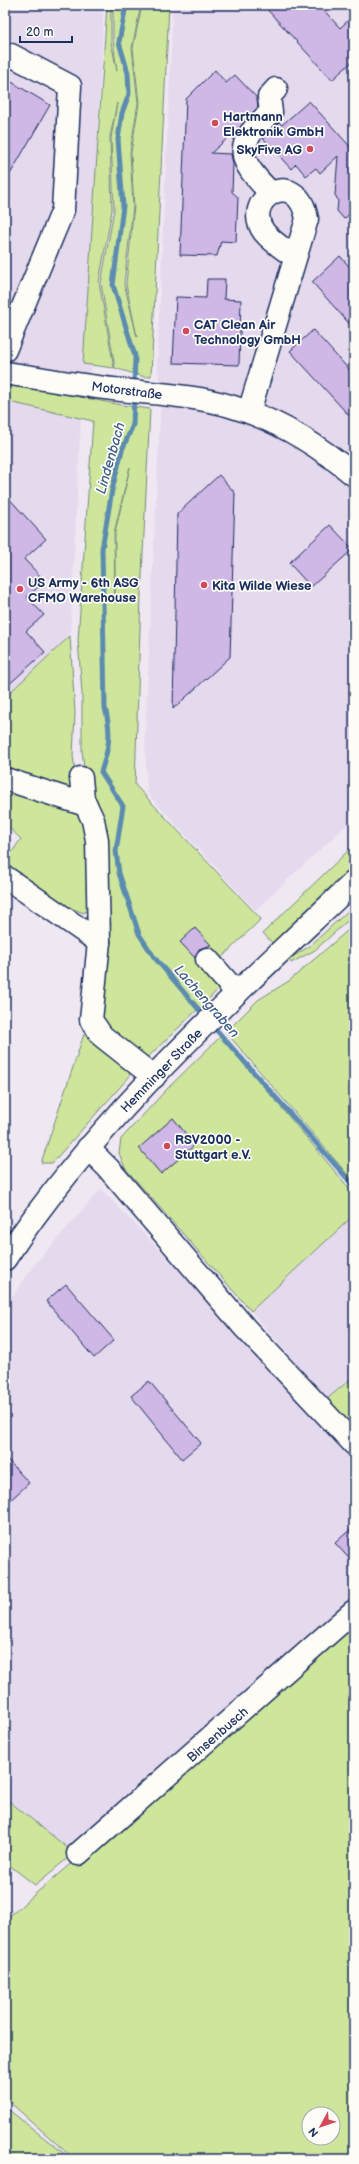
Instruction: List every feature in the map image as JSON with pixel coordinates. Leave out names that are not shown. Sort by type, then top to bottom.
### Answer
[{"type":"street","points":[[5,350],[10,325],[64,210],[70,86],[12,55]]},
{"type":"street","points":[[271,193],[250,170],[243,155],[245,142],[252,129],[271,112],[269,97],[276,89]]},
{"type":"street","points":[[249,412],[283,305],[295,257],[307,219],[304,205],[295,195],[288,191],[279,190],[271,193],[263,200],[259,211],[258,222],[264,232],[295,257]]},
{"type":"street","name":"Motorstraße","points":[[5,372],[211,402],[249,412],[275,423],[315,446],[354,475]]},
{"type":"street","points":[[81,778],[86,805],[93,820],[97,840],[99,942],[91,1020],[102,1036],[154,1077]]},
{"type":"street","points":[[5,779],[86,805]]},
{"type":"street","points":[[5,877],[99,942]]},
{"type":"street","name":"Hemminger Straße","points":[[5,1259],[24,1231],[88,1148],[154,1077],[231,998],[354,882]]},
{"type":"street","points":[[207,959],[231,998]]},
{"type":"street","points":[[88,1148],[108,1168],[245,1328],[354,1444]]},
{"type":"street","name":"Binsenbusch","points":[[78,1854],[354,1611]]},
{"type":"shaded area","points":[[5,5],[104,5],[94,201],[91,386],[81,416],[70,636],[5,697]]},
{"type":"shaded area","points":[[173,5],[354,5],[354,818],[255,910],[147,793],[145,740],[161,394],[157,363]]},
{"type":"shaded area","points":[[101,1189],[312,1409],[354,1458],[354,1605],[74,1853],[5,1798],[5,1307],[36,1263]]},
{"type":"shaded area","points":[[354,1215],[354,1376],[327,1399],[251,1311]]},
{"type":"green space","points":[[107,5],[111,5],[111,42],[117,71],[113,41],[113,5],[141,5],[132,48],[138,103],[130,152],[133,206],[124,283],[137,337],[126,284],[134,206],[131,153],[139,103],[133,48],[142,5],[169,5],[151,376],[145,377],[115,368],[101,283],[114,210],[111,138],[117,103],[110,137],[112,210],[99,282],[114,368],[83,364]]},
{"type":"green space","points":[[5,382],[121,405],[150,409],[141,595],[135,785],[261,919],[212,967],[220,988],[148,1057],[107,1029],[98,1015],[111,923],[100,909],[82,750],[82,693],[78,640],[93,421],[5,401]],"holes":[[[130,467],[115,533],[115,603],[114,533]]]},
{"type":"green space","points":[[70,636],[75,713],[73,756],[79,799],[5,775],[5,697]]},
{"type":"green space","points":[[5,783],[84,808],[93,841],[89,908],[84,913],[54,902],[5,869],[5,862],[21,839],[5,824]]},
{"type":"green space","points":[[354,845],[354,864],[272,943],[263,933]]},
{"type":"green space","points":[[350,909],[354,915],[315,950],[291,963],[289,959],[310,946]]},
{"type":"green space","points":[[354,925],[354,1182],[226,1032],[258,1000],[289,981]]},
{"type":"green space","points":[[84,1034],[112,1050],[127,1068],[130,1076],[52,1163],[41,1163]]},
{"type":"green space","points":[[221,1036],[354,1194],[354,1215],[251,1311],[125,1168],[119,1153],[121,1139],[167,1089]]},
{"type":"green space","points":[[354,1376],[354,1428],[327,1399]]},
{"type":"green space","points":[[354,1612],[354,2159],[74,2159],[5,2098],[5,1920],[119,1822]]},
{"type":"green space","points":[[5,1798],[74,1853],[35,1885],[5,1862]]},
{"type":"green space","points":[[5,2107],[71,2159],[5,2159]]},
{"type":"building","points":[[263,5],[319,5],[340,28],[354,15],[354,60],[332,80]]},
{"type":"building","points":[[215,70],[226,83],[235,75],[257,98],[258,107],[239,128],[211,153],[231,154],[233,164],[232,192],[238,197],[236,242],[221,241],[217,256],[180,255],[186,99]]},
{"type":"building","points":[[5,78],[50,105],[5,183]]},
{"type":"building","points":[[309,101],[354,151],[354,210],[344,219],[337,211],[338,200],[335,195],[338,156],[320,173],[316,168],[306,176],[296,164],[291,169],[263,138],[279,122],[282,125]]},
{"type":"building","points":[[340,256],[354,272],[354,329],[312,282]]},
{"type":"building","name":"CAT Clean Air Technology GmbH","points":[[207,279],[225,279],[224,299],[241,300],[239,365],[173,363],[176,297],[206,298]]},
{"type":"building","name":"CAT Clean Air Technology GmbH","points":[[313,330],[354,375],[354,421],[290,351]]},
{"type":"building","name":"Kita Wilde Wiese","points":[[219,475],[235,493],[230,657],[173,709],[177,514]]},
{"type":"building","name":"US Army - 6th ASG CFMO Warehouse","points":[[5,494],[46,539],[24,559],[45,581],[27,597],[44,615],[26,631],[45,652],[5,688]]},
{"type":"building","points":[[330,525],[353,549],[311,587],[289,563]]},
{"type":"building","points":[[195,928],[211,945],[199,949],[195,958],[180,942]]},
{"type":"building","name":"RSV2000 - Stuttgart e.V.","points":[[173,1118],[195,1145],[161,1174],[139,1148]]},
{"type":"building","points":[[66,1284],[114,1340],[94,1358],[46,1301]]},
{"type":"building","points":[[149,1381],[201,1443],[182,1459],[131,1396]]},
{"type":"building","points":[[5,1457],[29,1483],[5,1505]]},
{"type":"building","points":[[354,1526],[354,1564],[335,1543]]},
{"type":"waterway","name":"Lindenbach","points":[[126,5],[119,42],[128,73],[129,94],[122,113],[118,139],[123,206],[113,285],[135,356],[134,387]]},
{"type":"waterway","name":"Lindenbach","points":[[134,397],[133,425],[122,450],[112,490],[102,549],[105,708],[109,740],[101,772],[123,806],[116,851],[119,873],[139,934],[154,957],[205,1017]]},
{"type":"waterway","name":"Lachengraben","points":[[212,1025],[354,1186]]},
{"type":"place","name":"Hartmann Elektronik GmbH","points":[[215,123]]},
{"type":"place","name":"SkyFive AG","points":[[310,149]]},
{"type":"place","name":"CAT Clean Air Technology GmbH","points":[[186,331]]},
{"type":"place","name":"Kita Wilde Wiese","points":[[204,585]]},
{"type":"place","name":"US Army - 6th ASG CFMO Warehouse","points":[[20,589]]},
{"type":"place","name":"RSV2000 - Stuttgart e.V.","points":[[167,1146]]}]
